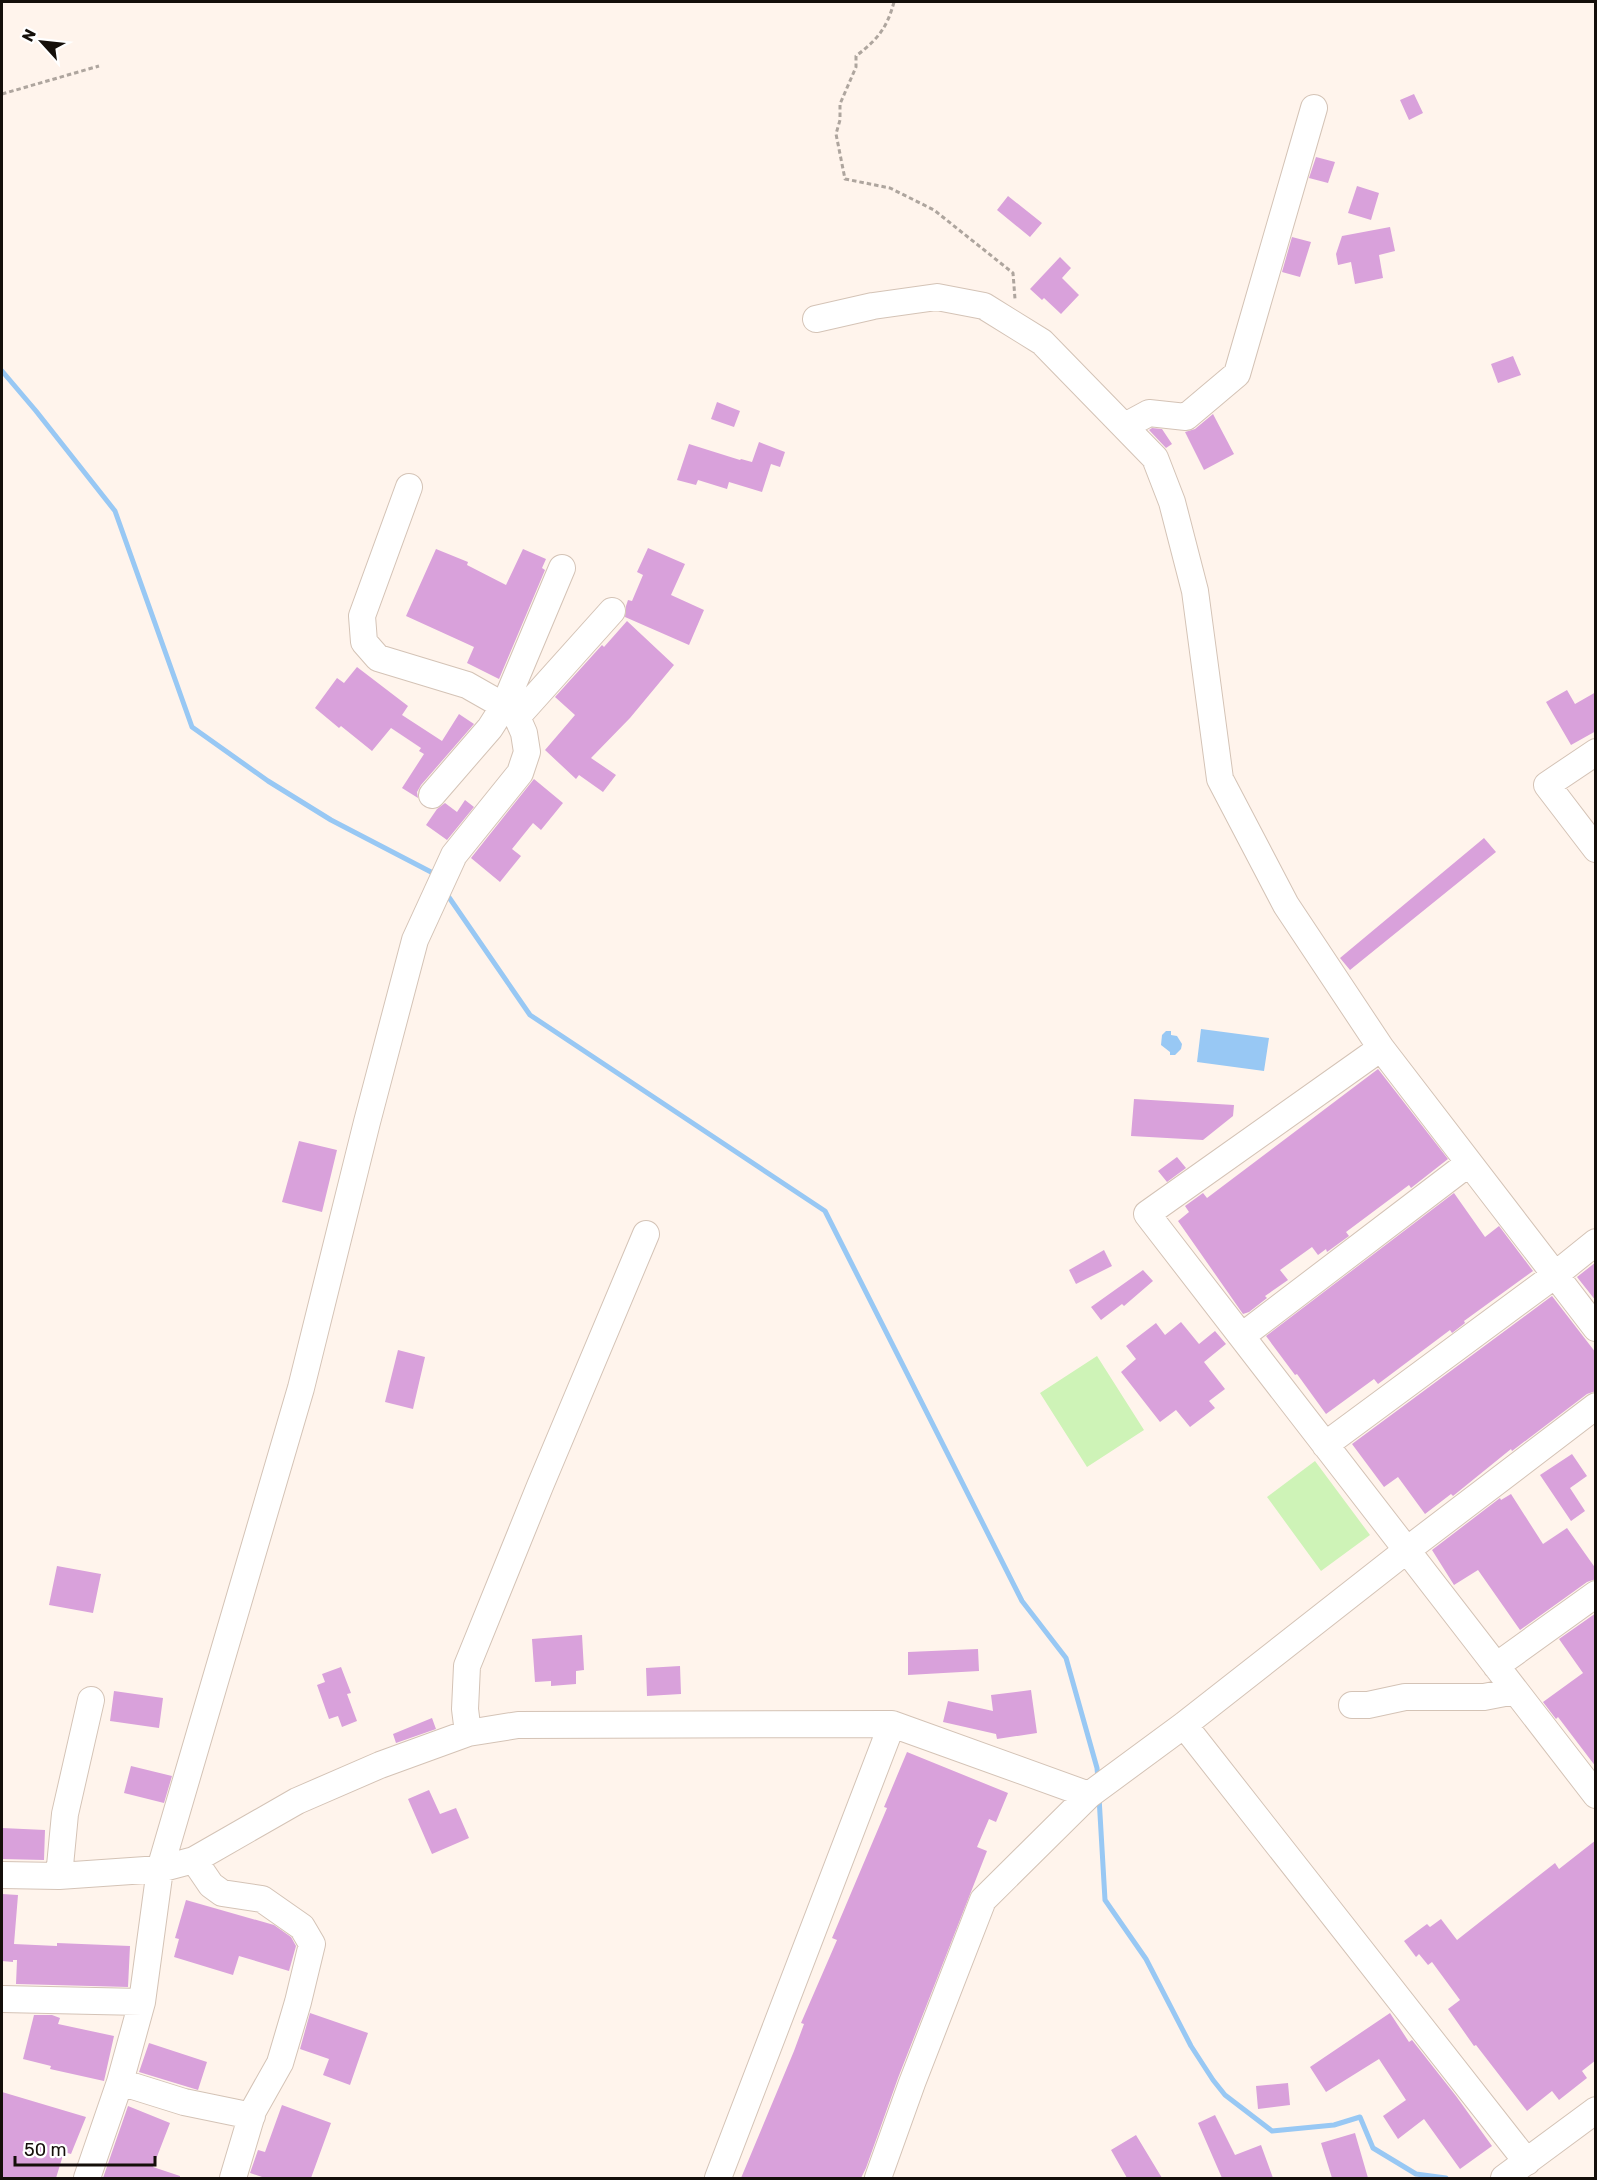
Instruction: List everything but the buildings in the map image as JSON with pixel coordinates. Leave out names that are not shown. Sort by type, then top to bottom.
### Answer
[{"type":"street","points":[[1125,426],[1149,413],[1186,417],[1237,374],[1314,108]]},
{"type":"street","points":[[816,319],[873,306],[937,297],[984,306],[1042,342],[1155,458],[1172,502],[1195,591],[1220,779],[1286,905],[1381,1048],[1596,1328]]},
{"type":"street","points":[[87,2178],[120,2082],[142,2002],[160,1869],[301,1388],[415,940],[454,855],[520,772],[527,752],[524,733],[511,712],[467,685],[378,658],[364,642],[362,616],[409,487]]},
{"type":"street","points":[[511,712],[562,568]]},
{"type":"street","points":[[432,795],[490,728],[511,712],[612,611]]},
{"type":"street","points":[[1596,752],[1547,784],[1596,849]]},
{"type":"street","points":[[1381,1048],[1147,1214],[1515,1691],[1592,1783]]},
{"type":"street","points":[[1242,1336],[1469,1163]]},
{"type":"street","points":[[468,1733],[465,1709],[467,1666],[646,1234]]},
{"type":"street","points":[[1325,1445],[1555,1275],[1596,1242]]},
{"type":"street","points":[[878,2178],[916,2072],[983,1900],[1089,1795],[1184,1725],[1407,1550],[1596,1406]]},
{"type":"street","points":[[1496,1666],[1596,1594]]},
{"type":"street","points":[[1352,1705],[1368,1705],[1405,1697],[1484,1697],[1515,1691]]},
{"type":"street","points":[[59,1876],[66,1814],[91,1700]]},
{"type":"street","points":[[718,2178],[892,1724]]},
{"type":"street","points":[[2,1875],[59,1876],[160,1869],[194,1860],[297,1801],[380,1765],[468,1733],[518,1725],[892,1724],[1089,1795]]},
{"type":"street","points":[[1184,1725],[1527,2162]]},
{"type":"street","points":[[194,1860],[211,1885],[222,1893],[262,1899],[302,1928],[312,1944],[280,2063],[252,2116],[232,2178]]},
{"type":"street","points":[[2,1999],[142,2002]]},
{"type":"street","points":[[120,2082],[183,2102],[252,2116]]},
{"type":"street","points":[[1504,2178],[1596,2110]]},
{"type":"path","points":[[894,2],[888,22],[874,43],[856,56],[856,67],[840,104],[840,120],[836,134],[845,179],[890,188],[934,210],[1013,273],[1018,327]]},
{"type":"path","points":[[2,94],[99,66]]},
{"type":"green space","points":[[1097,1356],[1144,1430],[1087,1467],[1040,1393]]},
{"type":"green space","points":[[1315,1461],[1370,1535],[1321,1571],[1267,1497]]},
{"type":"water","points":[[1201,1029],[1269,1038],[1264,1071],[1197,1062]]},
{"type":"water","points":[[1166,1031],[1171,1031],[1171,1035],[1177,1036],[1182,1044],[1181,1049],[1175,1055],[1170,1055],[1170,1052],[1161,1045],[1162,1035]]},
{"type":"waterway","points":[[2,371],[115,511],[192,727],[268,781],[331,820],[431,872],[436,878]]},
{"type":"waterway","points":[[446,893],[530,1015],[825,1211],[1022,1601],[1066,1658],[1097,1768],[1098,1779]]},
{"type":"waterway","points":[[1099,1797],[1105,1900],[1146,1959],[1191,2046],[1225,2095],[1272,2131],[1334,2125],[1360,2117],[1373,2148],[1416,2174],[1446,2178]]}]
